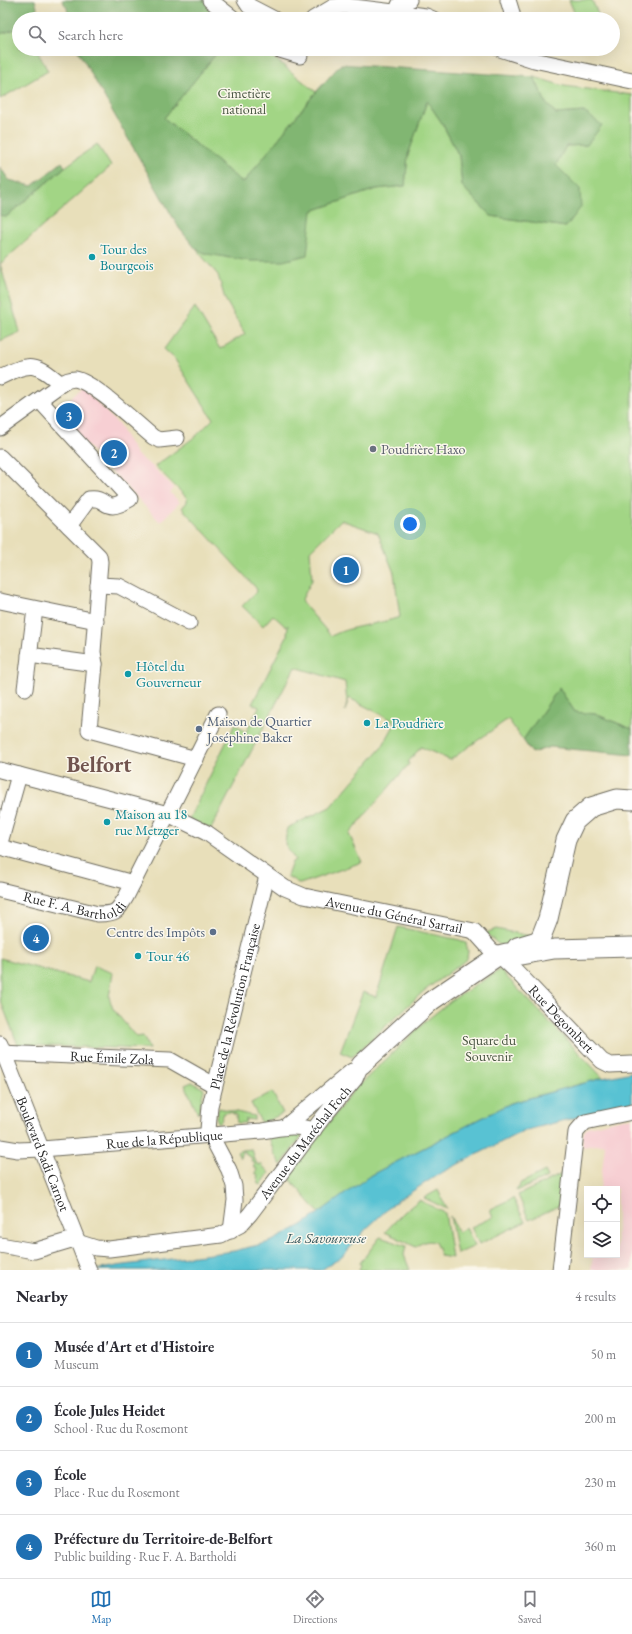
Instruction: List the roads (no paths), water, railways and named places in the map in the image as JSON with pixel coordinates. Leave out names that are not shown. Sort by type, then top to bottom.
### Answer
[{"type":"main road","name":"Avenue du Maréchal Foch","points":[[361,1065],[431,1002],[503,954],[519,946],[537,941],[541,937],[548,919],[566,840],[575,821],[591,807],[617,799],[632,800]]},
{"type":"main road","points":[[503,954],[521,955],[554,949],[632,947]]},
{"type":"street","points":[[210,0],[225,12]]},
{"type":"street","points":[[245,0],[249,6],[261,12]]},
{"type":"street","points":[[325,12],[333,7],[345,6],[397,12],[399,5],[408,0]]},
{"type":"street","points":[[508,0],[512,12]]},
{"type":"street","points":[[522,56],[534,60],[632,80]]},
{"type":"street","points":[[0,377],[24,367],[38,367],[61,384]]},
{"type":"street","points":[[3,425],[40,401],[67,380],[74,379],[84,382],[153,437],[159,440],[177,438]]},
{"type":"street","points":[[40,401],[130,499],[119,506],[112,507],[94,498],[89,498],[69,526]]},
{"type":"street","points":[[0,457],[98,556],[100,562],[93,652],[96,664],[89,730],[196,759]]},
{"type":"street","points":[[98,585],[119,586],[189,623]]},
{"type":"street","points":[[0,601],[36,609],[95,626]]},
{"type":"street","points":[[25,689],[36,609]]},
{"type":"street","points":[[30,655],[96,664]]},
{"type":"street","points":[[0,847],[133,883],[218,714]]},
{"type":"street","name":"Avenue du Général Sarrail","points":[[0,770],[168,814],[207,833],[285,888],[304,896],[474,930],[491,950],[503,954]]},
{"type":"street","points":[[0,843],[18,774]]},
{"type":"street","name":"Place de la Révolution Française","points":[[231,1232],[235,1200],[234,1186],[230,1170],[208,1130],[210,1106],[267,876]]},
{"type":"street","name":"Rue F. A. Bartholdi","points":[[0,890],[98,914],[112,914],[118,909],[133,883]]},
{"type":"street","points":[[548,919],[549,942],[554,949]]},
{"type":"street","name":"Rue Degombert","points":[[503,954],[602,1061],[610,1065],[632,1064]]},
{"type":"street","name":"Rue Émile Zola","points":[[1,1050],[170,1060],[214,1085]]},
{"type":"street","name":"Boulevard Sadi Carnot","points":[[1,1050],[42,1149],[89,1270]]},
{"type":"street","name":"Rue de la République","points":[[286,1126],[361,1065]]},
{"type":"street","name":"Avenue du Maréchal Foch","points":[[78,1242],[96,1248],[109,1248],[202,1238],[231,1232],[250,1214],[354,1079],[361,1065]]},
{"type":"street","points":[[560,1270],[576,1132],[585,1122],[632,1112]]},
{"type":"street","name":"Rue de la République","points":[[0,1147],[18,1150],[42,1149],[212,1136],[262,1131],[286,1126],[299,1126],[314,1130]]},
{"type":"street","points":[[0,1245],[34,1251],[42,1250],[65,1241],[78,1242]]},
{"type":"water","name":"La Savoureuse","points":[[632,1072],[632,1103],[523,1131],[439,1174],[394,1203],[366,1229],[342,1257],[321,1270],[95,1270],[234,1251],[270,1242],[302,1225],[371,1175],[511,1103],[603,1078]]},
{"type":"place","name":"Tour des Bourgeois","points":[[92,257]]},
{"type":"place","name":"École","points":[[69,416]]},
{"type":"place","name":"Poudrière Haxo","points":[[373,449]]},
{"type":"place","name":"École Jules Heidet","points":[[114,453]]},
{"type":"place","name":"Musée d'Art et d'Histoire","points":[[346,570]]},
{"type":"place","name":"Hôtel du Gouverneur","points":[[128,674]]},
{"type":"place","name":"La Poudrière","points":[[367,723]]},
{"type":"place","name":"Maison de Quartier Joséphine Baker","points":[[199,729]]},
{"type":"place","name":"Maison au 18 rue Metzger","points":[[107,822]]},
{"type":"place","name":"Centre des Impôts","points":[[213,932]]},
{"type":"place","name":"Préfecture du Territoire-de-Belfort","points":[[36,938]]},
{"type":"place","name":"Tour 46","points":[[138,956]]},
{"type":"district","name":"Belfort","points":[[99,764]]},
{"type":"park label","name":"Cimetière national","points":[[244,102]]},
{"type":"park label","name":"Square du Souvenir","points":[[489,1048]]}]
